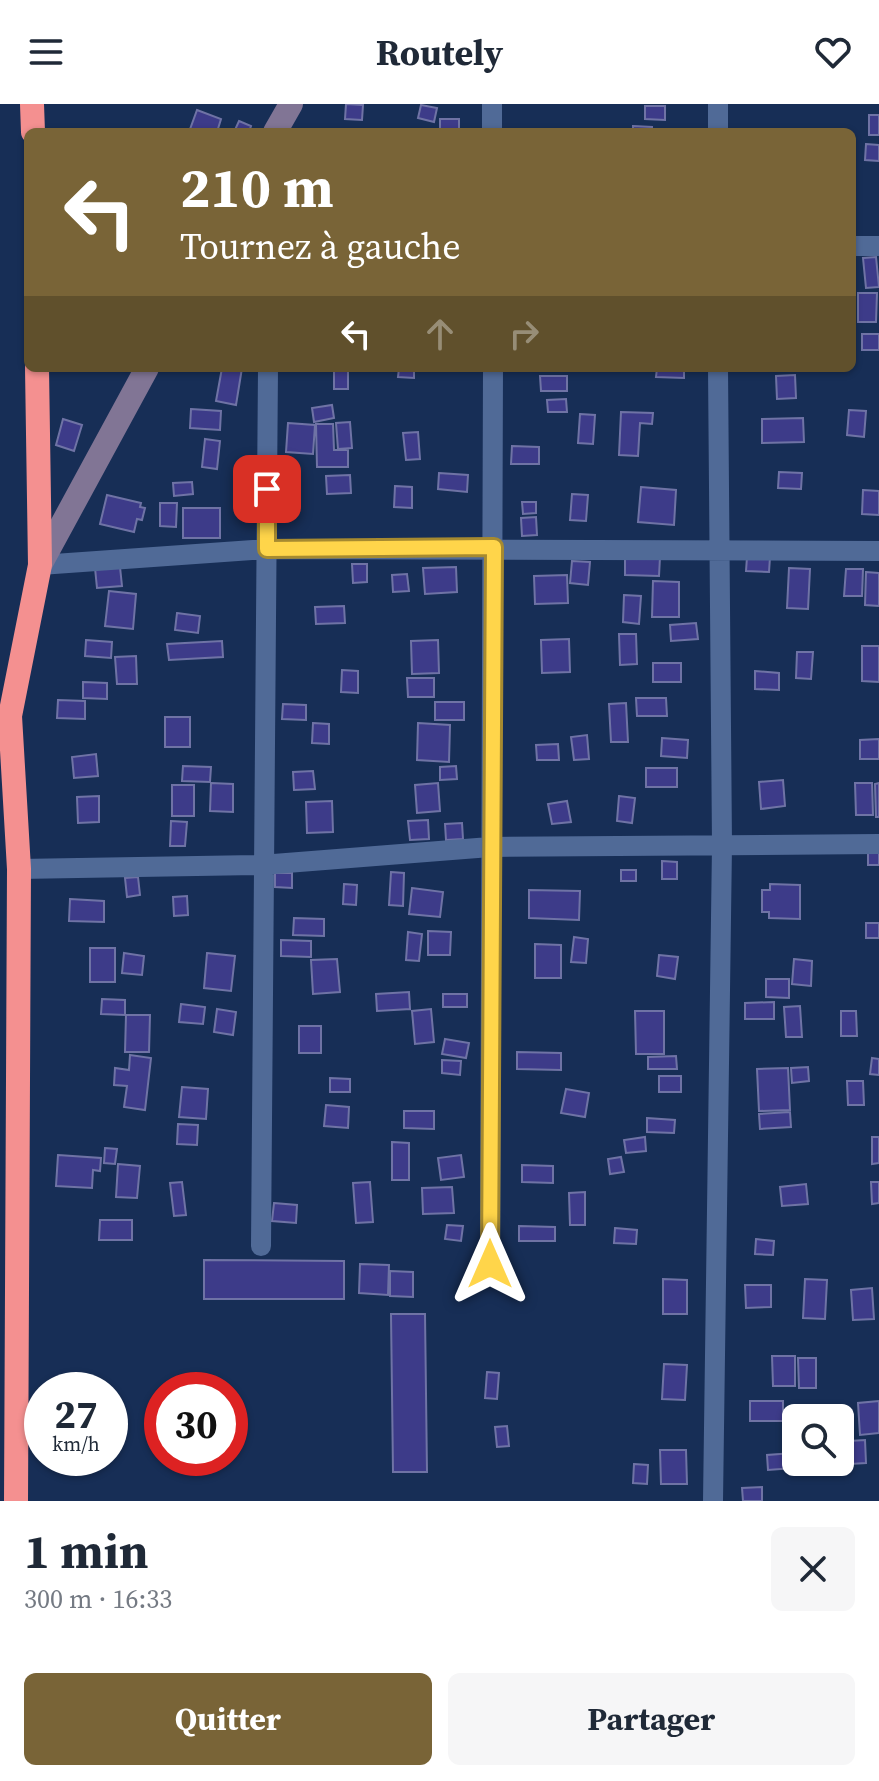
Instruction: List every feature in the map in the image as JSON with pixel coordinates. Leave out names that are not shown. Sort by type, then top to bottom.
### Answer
[{"type":"highway","points":[[32,104],[33,128]]},
{"type":"highway","points":[[16,1501],[19,869],[10,716],[40,565],[37,372]]},
{"type":"street","points":[[277,128],[291,104]]},
{"type":"street","points":[[492,104],[492,128]]},
{"type":"street","points":[[718,104],[718,128]]},
{"type":"street","points":[[856,246],[879,246]]},
{"type":"street","points":[[40,565],[145,372]]},
{"type":"street","points":[[261,1246],[261,865],[268,372]]},
{"type":"street","points":[[490,1264],[493,372]]},
{"type":"street","points":[[713,1501],[722,845],[718,372]]},
{"type":"street","points":[[40,565],[267,549],[494,547],[879,551]]},
{"type":"street","points":[[19,869],[261,865],[490,847],[879,844]]},
{"type":"building","points":[[346,104],[363,105],[362,120],[345,119]]},
{"type":"building","points":[[421,105],[437,108],[434,122],[418,118]]},
{"type":"building","points":[[645,106],[665,106],[665,120],[645,119]]},
{"type":"building","points":[[197,110],[221,119],[218,128],[190,128]]},
{"type":"building","points":[[869,115],[879,115],[879,135],[869,135]]},
{"type":"building","points":[[440,119],[459,119],[459,128],[440,128]]},
{"type":"building","points":[[239,121],[251,126],[250,128],[236,128]]},
{"type":"building","points":[[866,144],[879,145],[879,161],[865,160]]},
{"type":"building","points":[[876,257],[879,287],[866,288],[863,258]]},
{"type":"building","points":[[858,293],[877,293],[876,322],[858,322]]},
{"type":"building","points":[[862,334],[879,334],[879,350],[862,350]]},
{"type":"building","points":[[221,372],[241,372],[236,405],[216,401]]},
{"type":"building","points":[[334,372],[348,372],[348,389],[334,389]]},
{"type":"building","points":[[399,372],[414,372],[414,378],[398,377]]},
{"type":"building","points":[[657,372],[684,372],[684,378],[656,377]]},
{"type":"building","points":[[795,375],[796,398],[777,399],[776,376]]},
{"type":"building","points":[[540,376],[567,376],[567,391],[541,391]]},
{"type":"building","points":[[566,399],[567,412],[548,412],[547,400]]},
{"type":"building","points":[[332,405],[334,418],[314,422],[312,408]]},
{"type":"building","points":[[191,409],[221,411],[220,430],[190,428]]},
{"type":"building","points":[[849,410],[866,411],[864,437],[847,435]]},
{"type":"building","points":[[621,412],[653,413],[652,424],[640,423],[638,456],[619,455]]},
{"type":"building","points":[[580,414],[595,415],[593,444],[578,443]]},
{"type":"building","points":[[803,418],[804,442],[762,443],[762,419]]},
{"type":"building","points":[[63,419],[82,425],[74,451],[56,445]]},
{"type":"building","points":[[350,422],[352,448],[338,449],[336,423]]},
{"type":"building","points":[[288,423],[315,425],[313,454],[286,452]]},
{"type":"building","points":[[316,424],[333,424],[334,450],[348,450],[348,467],[317,467]]},
{"type":"building","points":[[418,432],[420,459],[406,460],[403,433]]},
{"type":"building","points":[[205,439],[220,441],[217,469],[202,467]]},
{"type":"building","points":[[512,446],[539,447],[539,464],[511,464]]},
{"type":"building","points":[[779,472],[802,473],[801,489],[778,488]]},
{"type":"building","points":[[439,473],[468,475],[467,492],[438,489]]},
{"type":"building","points":[[350,475],[351,493],[327,494],[326,476]]},
{"type":"building","points":[[192,482],[193,494],[174,496],[173,483]]},
{"type":"building","points":[[395,486],[412,487],[412,508],[394,507]]},
{"type":"building","points":[[641,487],[676,490],[674,525],[638,522]]},
{"type":"building","points":[[863,490],[879,491],[879,515],[862,514]]},
{"type":"building","points":[[572,494],[588,495],[586,521],[570,520]]},
{"type":"building","points":[[107,495],[141,503],[140,507],[145,508],[142,520],[137,519],[134,532],[100,524]]},
{"type":"building","points":[[522,502],[536,502],[536,513],[523,514]]},
{"type":"building","points":[[160,503],[177,503],[176,527],[160,526]]},
{"type":"building","points":[[183,508],[220,508],[220,538],[183,538]]},
{"type":"building","points":[[536,517],[537,535],[522,536],[521,518]]},
{"type":"building","points":[[625,556],[660,557],[659,576],[625,575]]},
{"type":"building","points":[[747,557],[770,557],[769,572],[746,571]]},
{"type":"building","points":[[572,561],[590,562],[588,585],[570,583]]},
{"type":"building","points":[[352,564],[367,564],[367,582],[353,583]]},
{"type":"building","points":[[120,567],[122,586],[97,588],[95,568]]},
{"type":"building","points":[[456,567],[457,592],[425,594],[423,568]]},
{"type":"building","points":[[789,568],[810,569],[808,609],[787,608]]},
{"type":"building","points":[[846,569],[863,569],[862,596],[844,596]]},
{"type":"building","points":[[866,572],[879,573],[879,606],[865,605]]},
{"type":"building","points":[[407,574],[409,591],[393,592],[392,575]]},
{"type":"building","points":[[567,575],[568,603],[535,604],[534,576]]},
{"type":"building","points":[[653,581],[679,582],[679,617],[652,617]]},
{"type":"building","points":[[109,591],[136,594],[133,629],[105,626]]},
{"type":"building","points":[[624,595],[641,596],[639,624],[623,622]]},
{"type":"building","points":[[344,606],[345,623],[316,624],[315,607]]},
{"type":"building","points":[[177,613],[200,616],[198,633],[175,630]]},
{"type":"building","points":[[696,623],[698,639],[671,641],[670,625]]},
{"type":"building","points":[[619,634],[636,634],[637,664],[620,665]]},
{"type":"building","points":[[569,639],[570,672],[542,673],[541,640]]},
{"type":"building","points":[[86,640],[112,642],[111,658],[85,656]]},
{"type":"building","points":[[438,640],[439,673],[412,674],[411,641]]},
{"type":"building","points":[[222,641],[223,657],[169,660],[167,644]]},
{"type":"building","points":[[862,646],[879,646],[879,682],[862,681]]},
{"type":"building","points":[[797,652],[813,652],[811,679],[796,678]]},
{"type":"building","points":[[136,656],[137,684],[117,684],[115,657]]},
{"type":"building","points":[[653,663],[681,663],[681,682],[653,682]]},
{"type":"building","points":[[342,670],[358,671],[358,693],[341,692]]},
{"type":"building","points":[[755,671],[779,673],[779,690],[755,689]]},
{"type":"building","points":[[407,678],[434,678],[434,697],[408,697]]},
{"type":"building","points":[[83,682],[107,683],[107,699],[83,698]]},
{"type":"building","points":[[636,698],[666,698],[667,716],[637,716]]},
{"type":"building","points":[[58,700],[85,701],[85,719],[57,718]]},
{"type":"building","points":[[435,702],[464,702],[464,720],[435,720]]},
{"type":"building","points":[[626,703],[628,742],[611,742],[609,704]]},
{"type":"building","points":[[283,704],[306,705],[306,720],[282,719]]},
{"type":"building","points":[[165,717],[190,717],[190,747],[165,747]]},
{"type":"building","points":[[313,723],[329,724],[329,744],[312,743]]},
{"type":"building","points":[[418,723],[450,725],[449,762],[417,760]]},
{"type":"building","points":[[587,735],[589,759],[574,760],[571,737]]},
{"type":"building","points":[[662,738],[688,740],[687,758],[661,756]]},
{"type":"building","points":[[879,739],[879,759],[860,759],[860,740]]},
{"type":"building","points":[[558,744],[559,760],[537,760],[536,745]]},
{"type":"building","points":[[96,754],[98,776],[74,778],[72,757]]},
{"type":"building","points":[[183,766],[211,767],[210,782],[182,781]]},
{"type":"building","points":[[456,766],[457,779],[440,780],[440,767]]},
{"type":"building","points":[[646,768],[677,768],[677,787],[646,787]]},
{"type":"building","points":[[313,771],[315,789],[294,790],[293,772]]},
{"type":"building","points":[[783,780],[785,806],[761,809],[759,782]]},
{"type":"building","points":[[211,783],[233,784],[233,812],[210,811]]},
{"type":"building","points":[[438,783],[440,811],[417,813],[415,785]]},
{"type":"building","points":[[855,783],[872,783],[873,815],[856,815]]},
{"type":"building","points":[[879,783],[879,817],[876,817],[875,784]]},
{"type":"building","points":[[172,785],[194,785],[194,816],[172,816]]},
{"type":"building","points":[[99,796],[99,822],[78,823],[77,797]]},
{"type":"building","points":[[619,796],[635,798],[632,823],[617,821]]},
{"type":"building","points":[[332,801],[333,832],[307,833],[306,802]]},
{"type":"building","points":[[567,801],[571,822],[552,824],[548,804]]},
{"type":"building","points":[[428,820],[429,839],[410,840],[408,821]]},
{"type":"building","points":[[171,821],[187,822],[185,846],[170,846]]},
{"type":"building","points":[[462,823],[463,839],[446,840],[445,824]]},
{"type":"building","points":[[868,853],[879,853],[879,865],[868,865]]},
{"type":"building","points":[[662,861],[677,862],[677,879],[662,879]]},
{"type":"building","points":[[621,870],[636,870],[636,881],[621,881]]},
{"type":"building","points":[[391,872],[404,873],[403,906],[389,905]]},
{"type":"building","points":[[275,873],[292,873],[292,888],[275,887]]},
{"type":"building","points":[[138,877],[140,895],[127,897],[125,878]]},
{"type":"building","points":[[344,884],[357,885],[356,905],[343,904]]},
{"type":"building","points":[[770,884],[800,885],[800,919],[769,918],[769,912],[762,912],[762,890],[770,890]]},
{"type":"building","points":[[412,888],[443,892],[440,917],[409,914]]},
{"type":"building","points":[[529,890],[580,891],[579,920],[529,918]]},
{"type":"building","points":[[187,896],[188,915],[174,916],[173,897]]},
{"type":"building","points":[[70,899],[104,901],[104,922],[69,921]]},
{"type":"building","points":[[294,918],[324,919],[324,936],[293,935]]},
{"type":"building","points":[[866,923],[879,923],[879,938],[866,938]]},
{"type":"building","points":[[428,931],[451,932],[450,955],[428,955]]},
{"type":"building","points":[[408,932],[422,934],[419,961],[406,960]]},
{"type":"building","points":[[574,937],[588,939],[586,963],[571,962]]},
{"type":"building","points":[[281,940],[311,941],[311,957],[281,956]]},
{"type":"building","points":[[535,944],[561,945],[561,978],[535,978]]},
{"type":"building","points":[[90,948],[115,948],[115,982],[90,982]]},
{"type":"building","points":[[124,953],[144,956],[142,975],[122,973]]},
{"type":"building","points":[[207,953],[235,956],[231,991],[204,988]]},
{"type":"building","points":[[659,955],[678,957],[675,979],[657,976]]},
{"type":"building","points":[[337,959],[340,992],[313,994],[311,960]]},
{"type":"building","points":[[794,959],[812,961],[811,986],[792,984]]},
{"type":"building","points":[[766,979],[789,979],[789,998],[766,997]]},
{"type":"building","points":[[409,992],[410,1009],[377,1011],[376,994]]},
{"type":"building","points":[[443,994],[467,994],[467,1007],[443,1007]]},
{"type":"building","points":[[102,999],[125,1000],[125,1015],[101,1014]]},
{"type":"building","points":[[774,1002],[774,1019],[745,1019],[745,1003]]},
{"type":"building","points":[[181,1004],[205,1007],[203,1024],[179,1022]]},
{"type":"building","points":[[800,1006],[802,1037],[786,1037],[784,1007]]},
{"type":"building","points":[[217,1009],[236,1012],[233,1035],[214,1032]]},
{"type":"building","points":[[431,1009],[434,1042],[415,1044],[412,1011]]},
{"type":"building","points":[[635,1011],[664,1011],[664,1054],[636,1054]]},
{"type":"building","points":[[841,1011],[856,1011],[857,1036],[841,1036]]},
{"type":"building","points":[[126,1015],[150,1015],[149,1052],[125,1052]]},
{"type":"building","points":[[299,1026],[321,1026],[321,1053],[299,1053]]},
{"type":"building","points":[[445,1039],[469,1043],[466,1058],[442,1054]]},
{"type":"building","points":[[517,1052],[561,1053],[561,1070],[517,1069]]},
{"type":"building","points":[[130,1055],[151,1058],[145,1110],[124,1107],[127,1086],[114,1085],[115,1068],[129,1070]]},
{"type":"building","points":[[676,1056],[677,1069],[648,1069],[648,1057]]},
{"type":"building","points":[[872,1058],[879,1059],[879,1075],[870,1074]]},
{"type":"building","points":[[442,1060],[461,1061],[460,1075],[442,1073]]},
{"type":"building","points":[[808,1067],[809,1081],[792,1083],[791,1068]]},
{"type":"building","points":[[788,1068],[790,1110],[759,1111],[757,1069]]},
{"type":"building","points":[[659,1076],[681,1076],[681,1092],[659,1092]]},
{"type":"building","points":[[330,1078],[350,1079],[350,1092],[330,1092]]},
{"type":"building","points":[[847,1081],[863,1081],[864,1105],[848,1105]]},
{"type":"building","points":[[182,1087],[208,1089],[206,1119],[179,1117]]},
{"type":"building","points":[[566,1089],[589,1093],[585,1117],[561,1113]]},
{"type":"building","points":[[326,1105],[349,1107],[348,1128],[324,1126]]},
{"type":"building","points":[[404,1111],[434,1111],[434,1129],[404,1128]]},
{"type":"building","points":[[790,1112],[791,1127],[760,1129],[759,1114]]},
{"type":"building","points":[[647,1118],[675,1120],[674,1133],[647,1132]]},
{"type":"building","points":[[178,1124],[198,1125],[197,1145],[177,1144]]},
{"type":"building","points":[[645,1137],[646,1151],[626,1153],[624,1140]]},
{"type":"building","points":[[872,1137],[879,1137],[879,1163],[872,1164]]},
{"type":"building","points":[[392,1142],[409,1143],[409,1180],[392,1180]]},
{"type":"building","points":[[105,1148],[117,1149],[115,1164],[104,1163]]},
{"type":"building","points":[[58,1155],[101,1158],[100,1171],[93,1170],[92,1188],[56,1186]]},
{"type":"building","points":[[461,1155],[464,1177],[441,1180],[438,1158]]},
{"type":"building","points":[[621,1157],[624,1172],[610,1174],[608,1159]]},
{"type":"building","points":[[118,1164],[140,1166],[137,1198],[116,1197]]},
{"type":"building","points":[[522,1165],[553,1166],[553,1183],[522,1182]]},
{"type":"building","points":[[182,1182],[186,1215],[174,1216],[170,1183]]},
{"type":"building","points":[[370,1182],[373,1222],[356,1223],[353,1183]]},
{"type":"building","points":[[871,1182],[879,1182],[879,1203],[872,1204]]},
{"type":"building","points":[[806,1184],[808,1204],[782,1206],[780,1187]]},
{"type":"building","points":[[452,1187],[454,1213],[423,1214],[422,1188]]},
{"type":"building","points":[[585,1192],[585,1225],[570,1225],[569,1193]]},
{"type":"building","points":[[274,1203],[297,1205],[296,1223],[272,1221]]},
{"type":"building","points":[[100,1220],[132,1220],[132,1240],[99,1240]]},
{"type":"building","points":[[447,1225],[463,1226],[461,1241],[445,1239]]},
{"type":"building","points":[[519,1226],[555,1227],[555,1241],[519,1241]]},
{"type":"building","points":[[615,1228],[637,1230],[636,1244],[614,1243]]},
{"type":"building","points":[[756,1239],[774,1241],[773,1255],[755,1254]]},
{"type":"building","points":[[204,1260],[344,1261],[344,1299],[204,1299]]},
{"type":"building","points":[[360,1264],[389,1265],[388,1295],[359,1293]]},
{"type":"building","points":[[390,1271],[413,1272],[413,1297],[390,1296]]},
{"type":"building","points":[[663,1279],[687,1280],[687,1314],[663,1314]]},
{"type":"building","points":[[805,1279],[827,1280],[825,1319],[803,1318]]},
{"type":"building","points":[[745,1285],[771,1285],[771,1307],[746,1308]]},
{"type":"building","points":[[872,1288],[874,1319],[853,1320],[851,1290]]},
{"type":"building","points":[[391,1314],[425,1314],[427,1472],[393,1472]]},
{"type":"building","points":[[772,1356],[795,1356],[795,1386],[773,1386]]},
{"type":"building","points":[[798,1358],[816,1358],[816,1388],[799,1388]]},
{"type":"building","points":[[664,1364],[687,1365],[685,1400],[662,1399]]},
{"type":"building","points":[[487,1372],[499,1373],[497,1399],[485,1398]]},
{"type":"building","points":[[750,1401],[783,1401],[782,1421],[750,1421]]},
{"type":"building","points":[[879,1401],[879,1433],[860,1435],[858,1403]]},
{"type":"building","points":[[507,1426],[509,1446],[497,1447],[495,1427]]},
{"type":"building","points":[[865,1440],[866,1463],[854,1464],[854,1441]]},
{"type":"building","points":[[660,1450],[686,1450],[687,1484],[661,1484]]},
{"type":"building","points":[[782,1454],[782,1469],[768,1470],[767,1455]]},
{"type":"building","points":[[634,1464],[648,1465],[647,1484],[633,1483]]},
{"type":"building","points":[[762,1487],[762,1501],[743,1501],[742,1488]]},
{"type":"route","points":[[267,489],[267,549],[494,547],[490,1264]]}]
